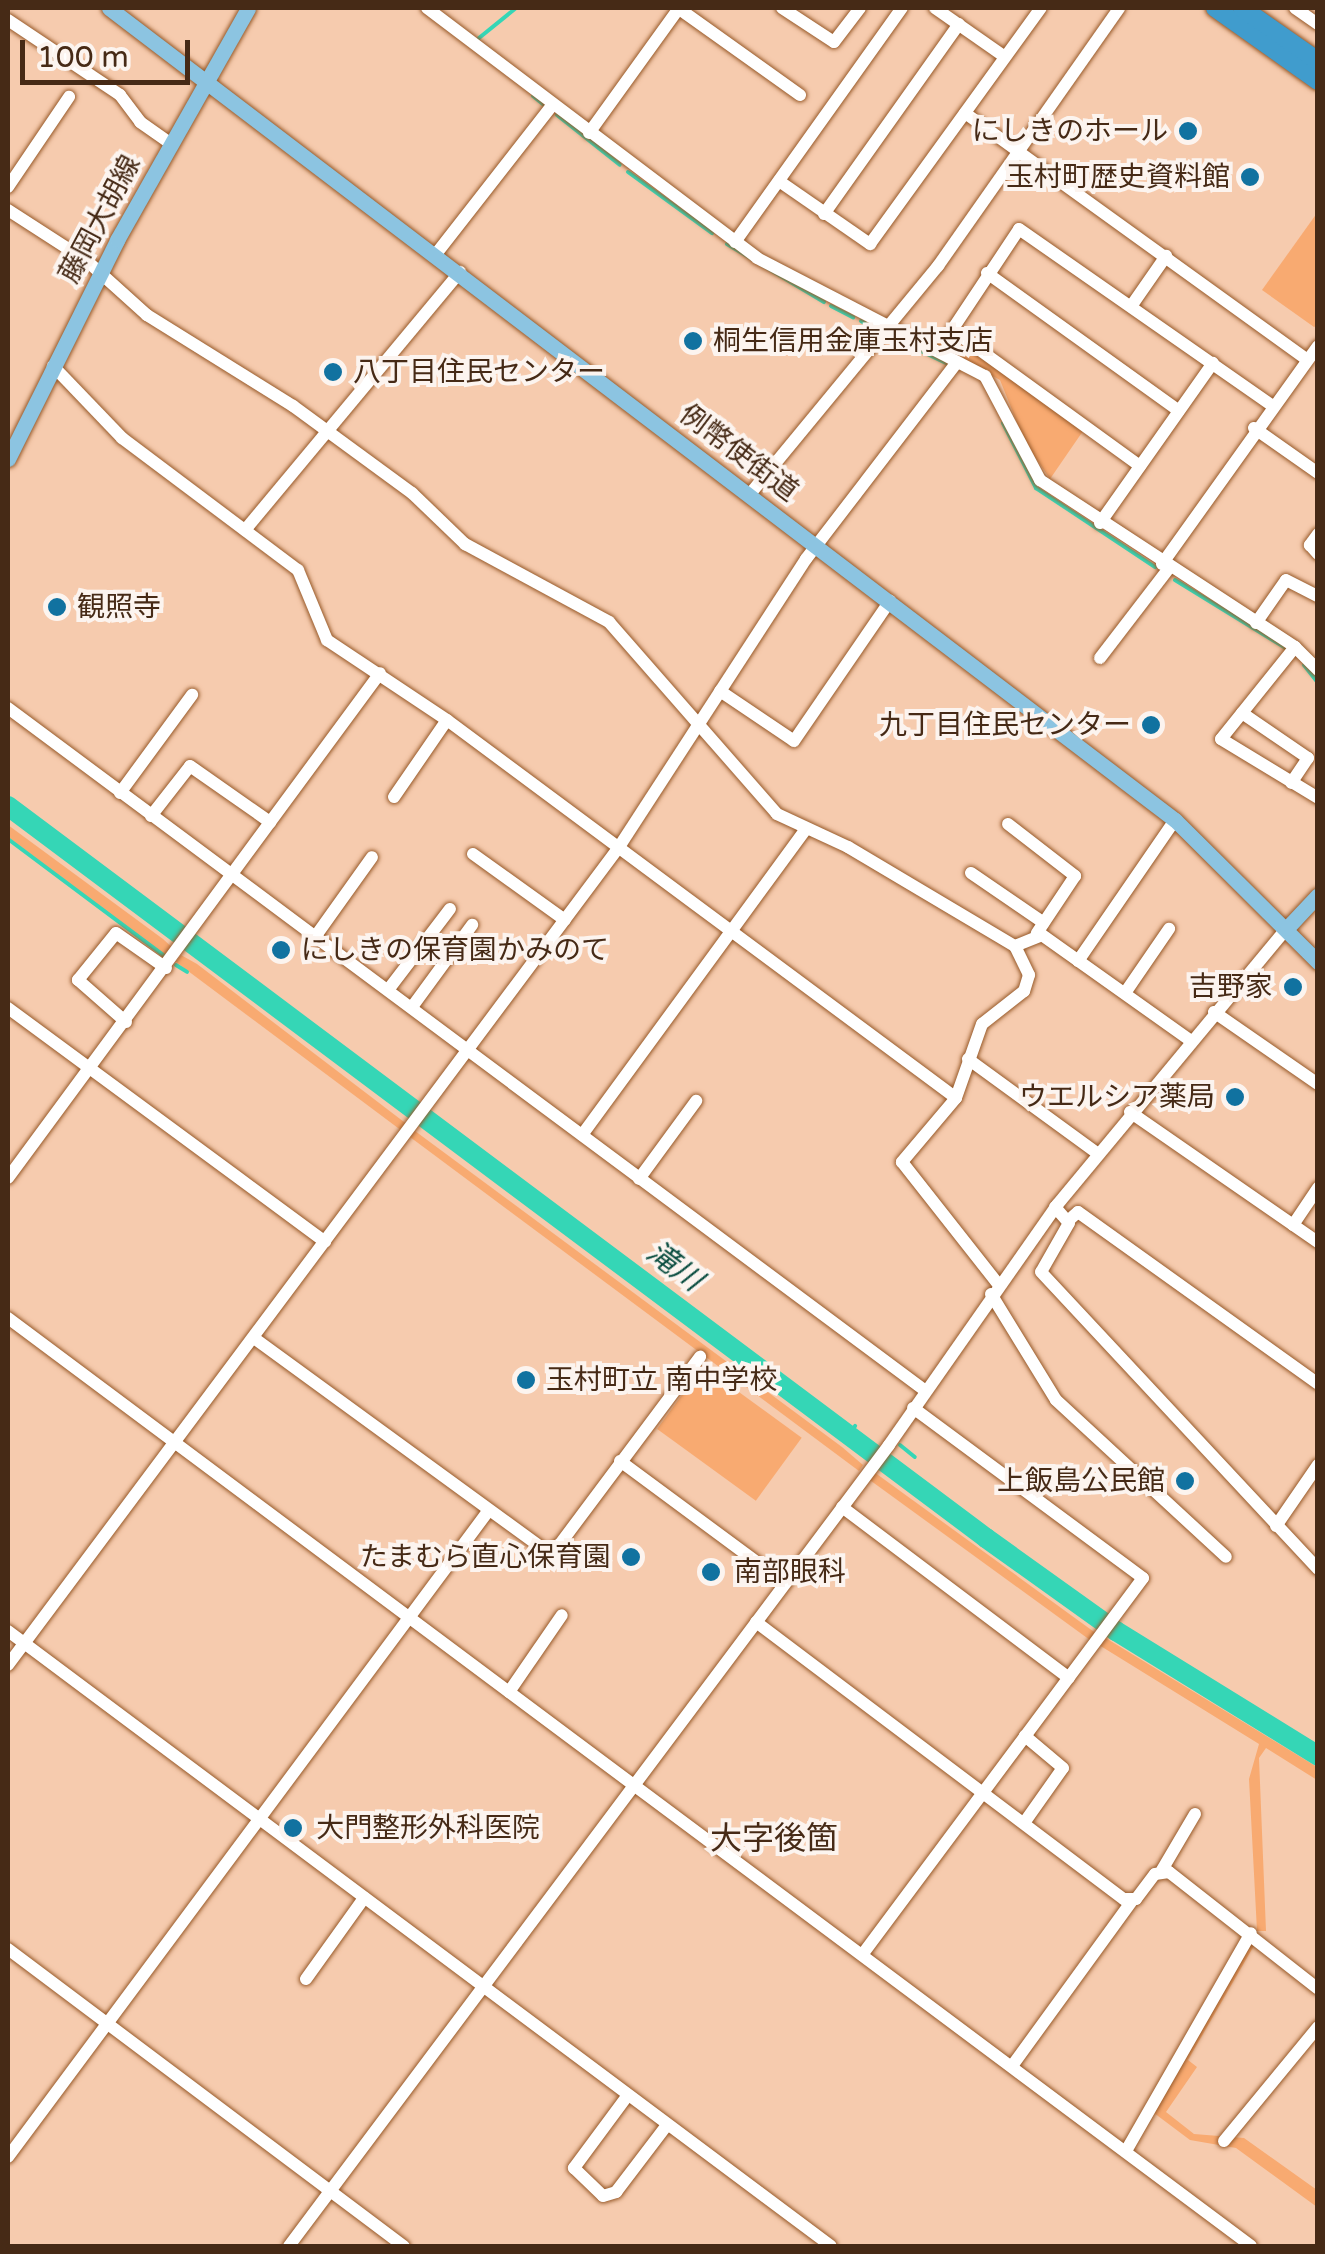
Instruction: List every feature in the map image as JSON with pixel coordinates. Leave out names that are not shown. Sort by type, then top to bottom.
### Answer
[{"type":"highway","points":[[1215,8],[1315,70]]},
{"type":"highway","points":[[1242,8],[1315,70]]},
{"type":"main road","name":"例幣使街道","points":[[109,8],[1176,820],[1318,962]]},
{"type":"main road","name":"藤岡大胡線","points":[[8,459],[13,430],[53,366],[204,77],[248,8]]},
{"type":"main road","points":[[1288,928],[1318,895]]},
{"type":"street","points":[[428,8],[735,242],[996,386],[1040,480],[1316,662]]},
{"type":"street","points":[[782,8],[834,42],[860,8]]},
{"type":"street","points":[[735,242],[902,8]]},
{"type":"street","points":[[935,8],[1005,57]]},
{"type":"street","points":[[778,181],[870,244],[1041,8]]},
{"type":"street","points":[[750,494],[889,326],[1019,152],[1119,8]]},
{"type":"street","points":[[1295,8],[1318,24]]},
{"type":"street","points":[[589,133],[672,10],[800,95]]},
{"type":"street","points":[[824,214],[959,24]]},
{"type":"street","points":[[10,28],[120,94],[140,122],[169,142]]},
{"type":"street","points":[[8,187],[69,97]]},
{"type":"street","points":[[436,254],[554,104]]},
{"type":"street","points":[[965,113],[1306,359]]},
{"type":"street","points":[[8,210],[99,272],[147,315],[294,406],[323,433],[412,493],[466,544],[609,622],[763,801],[1015,946],[1029,982],[982,1024],[956,1098],[905,1154],[904,1170],[994,1289],[1056,1400],[1226,1558]]},
{"type":"street","points":[[1140,466],[952,330],[1024,228],[1271,405]]},
{"type":"street","points":[[1132,305],[1166,256]]},
{"type":"street","points":[[244,530],[460,272]]},
{"type":"street","points":[[988,274],[1179,411]]},
{"type":"street","points":[[1100,658],[1166,566],[1254,428],[1318,346]]},
{"type":"street","points":[[8,1665],[619,848],[816,545],[957,362]]},
{"type":"street","points":[[1100,523],[1213,363]]},
{"type":"street","points":[[53,366],[122,438],[304,578],[322,636],[448,720],[956,1098]]},
{"type":"street","points":[[1254,428],[1318,473]]},
{"type":"street","points":[[1318,534],[1310,545],[1318,554]]},
{"type":"street","points":[[1256,622],[1286,580],[1318,596]]},
{"type":"street","points":[[720,691],[794,742],[890,601]]},
{"type":"street","points":[[1296,647],[1221,739],[1318,798]]},
{"type":"street","points":[[8,1178],[196,930],[380,673]]},
{"type":"street","points":[[120,792],[192,695]]},
{"type":"street","points":[[8,708],[923,1389]]},
{"type":"street","points":[[1242,712],[1308,758],[1291,782]]},
{"type":"street","points":[[394,797],[448,720]]},
{"type":"street","points":[[151,816],[190,766],[270,822]]},
{"type":"street","points":[[1078,961],[1176,820]]},
{"type":"street","points":[[1008,824],[1076,876],[1041,928],[1015,946]]},
{"type":"street","points":[[582,1135],[806,829]]},
{"type":"street","points":[[473,854],[565,920]]},
{"type":"street","points":[[316,938],[372,857]]},
{"type":"street","points":[[972,873],[1078,961],[1190,1040]]},
{"type":"street","points":[[388,990],[450,909]]},
{"type":"street","points":[[412,1007],[472,926]]},
{"type":"street","points":[[289,2246],[889,1445],[923,1389],[1055,1208],[1130,1112],[1288,928]]},
{"type":"street","points":[[1125,993],[1170,929]]},
{"type":"street","points":[[126,1022],[77,985],[89,965],[116,932],[166,968]]},
{"type":"street","points":[[8,1008],[324,1242]]},
{"type":"street","points":[[1214,1012],[1318,1084]]},
{"type":"street","points":[[968,1059],[1097,1153]]},
{"type":"street","points":[[640,1179],[696,1100]]},
{"type":"street","points":[[1130,1112],[1318,1242]]},
{"type":"street","points":[[1293,1225],[1318,1188]]},
{"type":"street","points":[[1055,1208],[1069,1220]]},
{"type":"street","points":[[1318,1384],[1078,1212],[1069,1220],[1041,1272],[1318,1569]]},
{"type":"street","points":[[8,1318],[1251,2246]]},
{"type":"street","points":[[254,1338],[489,1510],[553,1551],[700,1358]]},
{"type":"street","points":[[862,1955],[1142,1578],[911,1412]]},
{"type":"street","points":[[620,1461],[785,1582]]},
{"type":"street","points":[[1276,1526],[1318,1465]]},
{"type":"street","points":[[842,1507],[1069,1678]]},
{"type":"street","points":[[8,2157],[489,1510]]},
{"type":"street","points":[[509,1692],[562,1615]]},
{"type":"street","points":[[756,1622],[1132,1901]]},
{"type":"street","points":[[8,1631],[831,2246]]},
{"type":"street","points":[[1024,1823],[1063,1768],[1026,1736]]},
{"type":"street","points":[[1012,2066],[1132,1901],[1162,1870],[1195,1814]]},
{"type":"street","points":[[1162,1870],[1251,1934],[1318,1989]]},
{"type":"street","points":[[306,1980],[364,1898]]},
{"type":"street","points":[[1126,2151],[1251,1934]]},
{"type":"street","points":[[8,1949],[404,2246]]},
{"type":"street","points":[[1224,2141],[1318,2027]]},
{"type":"street","points":[[628,2095],[574,2168],[603,2196],[613,2196],[667,2124]]},
{"type":"shaded area","points":[[1317,213],[1318,325],[1314,327],[1262,290]]},
{"type":"shaded area","points":[[945,333],[1083,431],[1050,479],[1025,442],[1000,380],[937,345]]},
{"type":"shaded area","points":[[8,825],[163,939],[175,950],[169,958],[8,837]]},
{"type":"shaded area","points":[[181,955],[408,1125],[402,1131],[176,962]]},
{"type":"shaded area","points":[[415,1131],[842,1447],[863,1465],[859,1471],[410,1137]]},
{"type":"shaded area","points":[[703,1366],[802,1438],[756,1501],[657,1429]]},
{"type":"shaded area","points":[[874,1472],[1097,1634],[1092,1642],[869,1479]]},
{"type":"shaded area","points":[[1104,1637],[1317,1767],[1317,1780],[1266,1748],[1259,1758],[1266,1931],[1257,1931],[1249,1779],[1259,1744],[1099,1645]]},
{"type":"shaded area","points":[[1251,1941],[1255,1944],[1188,2060],[1197,2067],[1166,2112],[1194,2134],[1244,2138],[1317,2190],[1317,2207],[1236,2148],[1190,2140],[1154,2113]]},
{"type":"waterway","points":[[479,38],[516,8]]},
{"type":"waterway","points":[[533,96],[543,104]]},
{"type":"waterway","points":[[557,115],[620,165]]},
{"type":"waterway","points":[[628,172],[712,233]]},
{"type":"waterway","points":[[727,244],[824,302]]},
{"type":"waterway","points":[[831,306],[853,317]]},
{"type":"waterway","points":[[861,321],[868,325]]},
{"type":"waterway","points":[[898,340],[948,364]]},
{"type":"waterway","points":[[1003,423],[1036,488],[1155,567]]},
{"type":"waterway","points":[[1175,580],[1287,649]]},
{"type":"waterway","points":[[1304,665],[1318,683]]},
{"type":"waterway","name":"滝川","points":[[8,806],[986,1538],[1116,1631],[1318,1756]]},
{"type":"waterway","points":[[8,839],[167,958]]},
{"type":"waterway","points":[[176,965],[187,972]]},
{"type":"waterway","points":[[849,1435],[855,1426]]},
{"type":"waterway","points":[[900,1445],[915,1457]]},
{"type":"place","name":"にしきのホール","points":[[1188,131]]},
{"type":"place","name":"玉村町歴史資料館","points":[[1250,177]]},
{"type":"place","name":"桐生信用金庫玉村支店","points":[[693,341]]},
{"type":"place","name":"八丁目住民センター","points":[[333,372]]},
{"type":"place","name":"観照寺","points":[[57,607]]},
{"type":"place","name":"九丁目住民センター","points":[[1151,725]]},
{"type":"place","name":"にしきの保育園かみのて","points":[[281,950]]},
{"type":"place","name":"吉野家","points":[[1293,987]]},
{"type":"place","name":"ウエルシア薬局","points":[[1235,1097]]},
{"type":"place","name":"玉村町立 南中学校","points":[[526,1380]]},
{"type":"place","name":"上飯島公民館","points":[[1185,1481]]},
{"type":"place","name":"たまむら直心保育園","points":[[631,1557]]},
{"type":"place","name":"南部眼科","points":[[711,1572]]},
{"type":"place","name":"大門整形外科医院","points":[[293,1828]]},
{"type":"district","name":"大字後箇","points":[[774,1839]]}]
